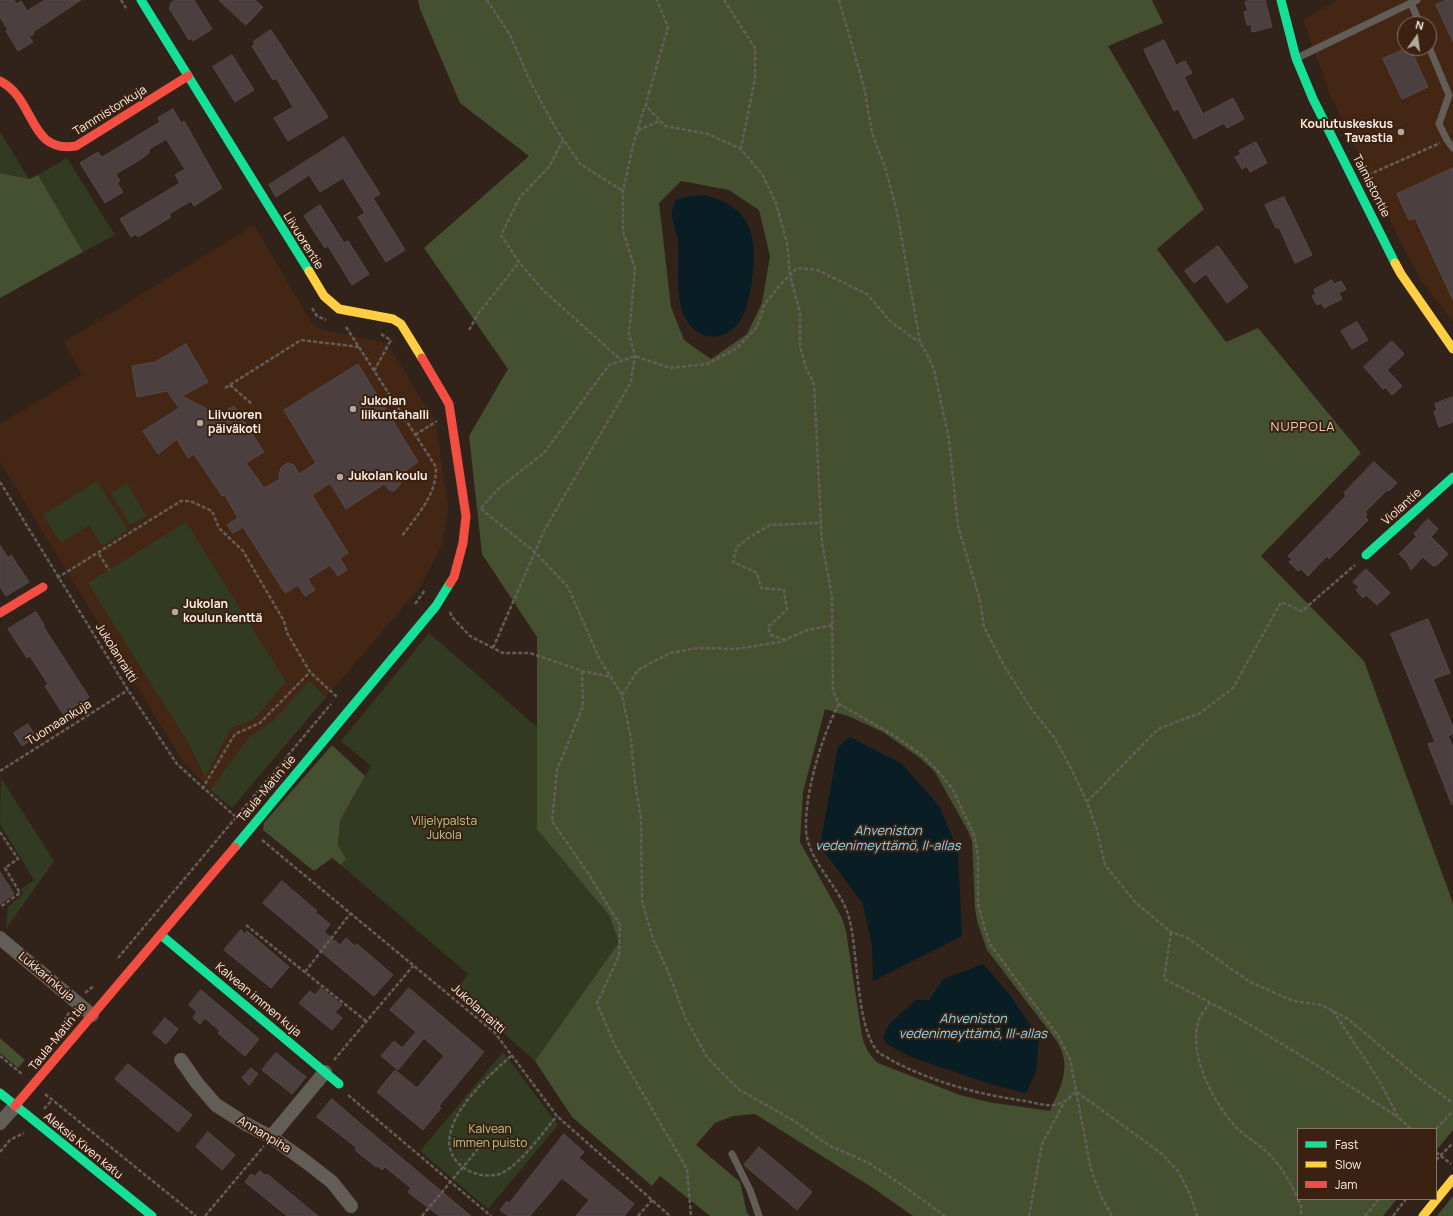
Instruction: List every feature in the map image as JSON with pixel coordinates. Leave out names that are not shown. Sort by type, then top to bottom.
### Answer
[{"type":"street","name":"Liivuorentie","points":[[141,0],[324,296],[339,308],[393,319],[401,324],[411,338],[449,404],[456,458]]},
{"type":"street","name":"Taimistontie","points":[[1281,0],[1296,58],[1313,99],[1400,274],[1453,349]]},
{"type":"street","name":"Tammistonkuja","points":[[0,81],[11,85],[44,140],[59,148],[76,146],[188,76]]},
{"type":"street","name":"Taula-Matin tie","points":[[15,1106],[161,935],[444,595],[454,577],[463,543],[466,516],[456,458]]},
{"type":"street","name":"Violantie","points":[[1366,555],[1453,477]]},
{"type":"street","points":[[0,613],[43,587]]},
{"type":"street","name":"Kalvean immen kuja","points":[[161,935],[339,1084]]},
{"type":"street","name":"Lukkarinkuja","points":[[0,938],[92,1015]]},
{"type":"street","name":"Annanpiha","points":[[181,1060],[197,1083],[216,1105],[246,1124],[272,1137],[332,1182],[351,1206]]},
{"type":"street","points":[[272,1137],[325,1072]]},
{"type":"street","name":"Aleksis Kiven katu","points":[[0,1093],[152,1216]]},
{"type":"street","points":[[0,1123],[15,1106]]},
{"type":"street","points":[[1437,1199],[1453,1179]]},
{"type":"street","points":[[1423,1216],[1436,1200]]},
{"type":"lane","points":[[1296,58],[1414,2],[1418,16]]},
{"type":"lane","points":[[1433,56],[1449,95],[1439,124],[1453,148]]},
{"type":"lane","points":[[732,1154],[750,1190],[759,1216]]},
{"type":"path","points":[[486,0],[510,35],[530,81],[563,140],[580,164],[623,191]]},
{"type":"path","points":[[493,648],[545,529],[631,382],[635,356],[628,334],[635,269],[623,230],[623,191],[638,130],[668,27],[657,0]]},
{"type":"path","points":[[724,0],[755,48],[755,78],[741,149]]},
{"type":"path","points":[[839,0],[864,87],[872,133],[886,170],[897,212],[920,342],[934,370],[950,439],[958,526],[980,600],[984,626],[1003,664],[1032,710],[1054,737],[1087,802],[1097,830],[1105,865],[1136,903],[1171,932],[1186,937],[1250,982],[1293,1001],[1322,1005],[1348,1019],[1421,1080],[1453,1103]]},
{"type":"path","points":[[649,91],[646,106],[665,126],[708,134],[741,149],[762,174],[776,203],[787,243],[790,275],[800,313],[800,346],[806,368],[814,384],[822,543],[832,596],[833,691],[839,704],[895,736],[923,756],[952,788],[974,835],[978,855],[978,904],[989,943],[1059,1037],[1070,1059],[1091,1170],[1102,1198],[1112,1216]]},
{"type":"path","points":[[638,130],[660,121]]},
{"type":"path","points":[[563,140],[549,167],[520,197],[501,235],[519,262],[542,289],[622,361]]},
{"type":"path","points":[[1355,181],[1447,140]]},
{"type":"path","points":[[470,330],[478,314],[519,262]]},
{"type":"path","points":[[466,516],[481,508],[499,488],[544,453],[609,365],[635,356],[670,368],[707,364],[713,361],[737,348],[757,327],[764,305],[782,282],[797,268],[817,270],[867,294],[891,322],[920,342]]},
{"type":"path","points":[[340,326],[352,328]]},
{"type":"path","points":[[346,327],[436,467],[436,478],[428,501],[402,536]]},
{"type":"path","points":[[376,332],[391,340],[395,345]]},
{"type":"path","points":[[225,388],[301,340],[359,347]]},
{"type":"path","points":[[374,371],[391,340]]},
{"type":"path","points":[[230,385],[252,404]]},
{"type":"path","points":[[438,414],[441,426]]},
{"type":"path","points":[[415,435],[439,420]]},
{"type":"path","name":"Jukolanraitti","points":[[0,482],[128,690],[177,764],[202,789],[236,817]]},
{"type":"path","points":[[59,578],[181,501],[190,501],[212,511],[219,528],[243,551],[284,621],[287,634],[310,672],[337,697]]},
{"type":"path","points":[[481,508],[535,552],[568,587],[600,658],[622,695],[631,739],[635,784],[641,818],[642,901],[653,939],[670,976],[685,1017],[707,1057],[738,1089],[791,1119],[830,1146],[867,1162],[945,1216]]},
{"type":"path","points":[[785,640],[771,635],[768,627],[787,610],[784,590],[761,588],[757,574],[733,562],[737,547],[751,536],[770,525],[821,522]]},
{"type":"path","points":[[99,554],[109,570]]},
{"type":"path","points":[[1087,802],[1158,730],[1200,713],[1232,688],[1281,602],[1302,611],[1366,555]]},
{"type":"path","points":[[413,606],[429,586]]},
{"type":"path","points":[[444,595],[452,617],[470,636],[503,653],[530,653],[582,671],[611,677]]},
{"type":"path","points":[[622,695],[638,670],[670,652],[698,648],[736,649],[780,642],[806,630],[833,624]]},
{"type":"path","points":[[582,671],[583,706],[557,770],[552,822],[588,873],[620,925],[619,956],[597,1003],[614,1044],[687,1168],[691,1216]]},
{"type":"path","points":[[202,789],[235,734],[260,723],[310,672]]},
{"type":"path","name":"Tuomaankuja","points":[[0,771],[128,690]]},
{"type":"path","points":[[115,962],[342,691]]},
{"type":"path","points":[[839,704],[818,754],[809,797],[806,829],[810,846],[848,913],[855,950],[861,1003],[868,1033],[878,1052],[902,1065],[962,1088],[1003,1098],[1053,1105],[1064,1102]]},
{"type":"path","points":[[0,832],[18,859],[5,868],[20,894],[0,907]]},
{"type":"path","name":"Jukolanraitti","points":[[261,840],[495,1033],[557,1116],[670,1216]]},
{"type":"path","points":[[305,972],[350,914]]},
{"type":"path","points":[[246,925],[366,1022]]},
{"type":"path","points":[[1171,932],[1164,979],[1210,1002],[1322,1069],[1398,1117],[1410,1128]]},
{"type":"path","points":[[325,1072],[413,965]]},
{"type":"path","points":[[63,1024],[75,1001],[95,986]]},
{"type":"path","points":[[1210,1002],[1199,1020],[1195,1046],[1205,1078],[1221,1109],[1239,1130],[1270,1155],[1289,1181],[1297,1197]]},
{"type":"path","points":[[1332,1010],[1379,1080],[1398,1117]]},
{"type":"path","points":[[0,1056],[196,1216]]},
{"type":"path","points":[[511,1056],[491,1074],[462,1107],[452,1125],[448,1138],[456,1161],[473,1173],[480,1175],[492,1176],[502,1173],[515,1164],[557,1116]]},
{"type":"path","points":[[21,1074],[26,1068]]},
{"type":"path","points":[[339,1084],[345,1093],[491,1216]]},
{"type":"path","points":[[1029,1216],[1042,1144],[1064,1102],[1076,1092]]},
{"type":"path","points":[[1076,1092],[1162,1154],[1178,1171],[1190,1194],[1197,1216]]},
{"type":"path","points":[[1437,1128],[1453,1111]]},
{"type":"path","points":[[205,1216],[272,1137]]},
{"type":"path","points":[[1437,1159],[1453,1143]]},
{"type":"path","points":[[422,1216],[478,1149]]},
{"type":"path","points":[[1437,1153],[1453,1165]]},
{"type":"path","points":[[638,1216],[652,1200]]},
{"type":"path","points":[[1298,1200],[1301,1205],[1301,1216]]},
{"type":"path","points":[[1365,1216],[1378,1200]]},
{"type":"path","points":[[1393,1216],[1405,1200]]},
{"type":"shaded area","name":"Koulutuskeskus Tavastia","points":[[1338,0],[1453,0],[1453,322],[1420,279],[1400,241],[1330,94],[1303,20]]},
{"type":"shaded area","points":[[254,225],[312,323],[323,330],[387,343],[436,423],[448,508],[442,545],[420,587],[232,808],[210,790],[182,760],[0,462],[0,424],[82,375],[64,342]]},
{"type":"green space","points":[[418,0],[1152,0],[1163,23],[1108,46],[1204,209],[1157,249],[1226,342],[1258,328],[1361,453],[1261,556],[1364,661],[1453,903],[1453,1130],[1437,1150],[1437,1128],[1297,1128],[1297,1200],[1396,1200],[1383,1216],[913,1216],[873,1188],[755,1114],[733,1116],[715,1123],[696,1145],[740,1182],[747,1213],[750,1216],[710,1216],[660,1176],[652,1186],[572,1117],[535,1061],[619,942],[609,915],[537,829],[537,637],[482,554],[469,436],[508,369],[424,248],[529,156],[460,103],[420,9]],"holes":[[[681,181],[729,190],[759,210],[770,256],[762,303],[747,334],[711,359],[684,340],[671,307],[659,203]],[[825,709],[848,716],[883,732],[920,758],[935,772],[968,831],[972,841],[977,921],[987,950],[1056,1040],[1064,1059],[1064,1076],[1050,1111],[988,1102],[960,1095],[878,1063],[872,1057],[864,1044],[846,931],[842,918],[800,842],[803,792]]]},
{"type":"green space","points":[[0,132],[29,179],[0,173]]},
{"type":"green space","points":[[67,158],[115,235],[83,252],[38,175]]},
{"type":"green space","points":[[0,173],[29,179],[38,175],[83,252],[0,298]]},
{"type":"green space","points":[[97,481],[128,530],[102,546],[89,525],[61,543],[43,515]]},
{"type":"green space","points":[[127,483],[146,516],[130,525],[111,493]]},
{"type":"green space","name":"Jukolan koulun kenttä","points":[[186,522],[286,682],[253,720],[231,728],[205,777],[186,739],[88,583]]},
{"type":"green space","name":"Viljelypalsta Jukola","points":[[429,633],[537,727],[538,829],[609,915],[619,942],[535,1061],[456,990],[468,974],[341,865],[346,859],[338,845],[340,821],[371,766],[341,741]]},
{"type":"green space","points":[[309,681],[326,697],[232,808],[210,790],[249,737],[274,720]]},
{"type":"green space","points":[[332,745],[365,776],[340,821],[338,845],[346,859],[341,865],[332,858],[314,871],[263,830],[264,823]]},
{"type":"green space","points":[[1,778],[54,861],[6,929],[8,907],[23,894],[21,889],[34,880],[0,824]]},
{"type":"green space","points":[[0,1038],[25,1060],[18,1068],[0,1053]]},
{"type":"green space","name":"Kalvean immen puisto","points":[[503,1052],[558,1125],[488,1209],[420,1151]]},
{"type":"green space","points":[[1453,1196],[1453,1216],[1437,1216]]},
{"type":"water","points":[[702,195],[732,206],[741,215],[748,225],[754,250],[752,281],[743,316],[736,326],[723,335],[716,336],[702,334],[690,325],[683,314],[679,295],[678,241],[672,215],[673,205],[676,200],[685,197]]},
{"type":"water","name":"Ahveniston vedenimeyttämö, II-allas","points":[[850,737],[902,764],[940,807],[958,852],[962,936],[873,981],[872,946],[863,904],[820,846],[838,747]]},
{"type":"water","name":"Ahveniston vedenimeyttämö, III-allas","points":[[983,964],[1010,995],[1039,1038],[1036,1072],[1026,1093],[993,1085],[911,1057],[887,1044],[883,1037],[889,1024],[916,1000],[929,1000],[943,979]]},
{"type":"building","points":[[0,0],[14,0],[16,4],[21,1],[27,11],[45,0],[81,0],[33,32],[34,34],[29,37],[33,42],[18,51],[6,31],[8,30],[0,17]]},
{"type":"building","points":[[175,0],[194,0],[212,29],[193,41],[191,38],[189,40],[169,8],[171,6],[170,4]]},
{"type":"building","points":[[219,0],[255,0],[263,7],[246,25]]},
{"type":"building","points":[[1252,0],[1265,0],[1272,27],[1252,32],[1251,24],[1247,25],[1244,12],[1248,11],[1245,2]]},
{"type":"building","points":[[1447,0],[1453,0],[1453,42],[1436,5]]},
{"type":"building","points":[[271,30],[328,117],[288,141],[274,118],[293,107],[276,78],[273,80],[252,46],[255,44],[253,42]]},
{"type":"building","points":[[1164,40],[1176,65],[1185,61],[1192,73],[1184,77],[1203,114],[1233,98],[1244,119],[1227,128],[1224,123],[1194,139],[1178,109],[1174,111],[1144,50]]},
{"type":"building","points":[[1397,52],[1397,56],[1414,56],[1428,87],[1402,99],[1383,59]]},
{"type":"building","points":[[232,55],[254,90],[235,102],[213,67]]},
{"type":"building","points":[[173,109],[181,123],[184,121],[222,188],[194,206],[191,201],[169,214],[171,217],[138,237],[136,234],[131,237],[120,219],[180,183],[175,175],[185,169],[166,139],[148,150],[150,152],[141,159],[116,174],[120,181],[117,183],[123,192],[105,203],[80,163],[98,152],[101,157],[104,156],[160,122],[158,118]]},
{"type":"building","points":[[344,137],[380,194],[373,198],[405,250],[386,262],[358,217],[365,213],[343,178],[320,192],[309,175],[276,197],[269,185]]},
{"type":"building","points":[[1256,142],[1267,163],[1250,172],[1247,166],[1242,169],[1235,157],[1241,154],[1239,151]]},
{"type":"building","points":[[1453,168],[1453,300],[1415,218],[1409,220],[1397,194]]},
{"type":"building","points":[[1284,197],[1312,255],[1295,263],[1279,227],[1276,228],[1265,205]]},
{"type":"building","points":[[320,205],[344,243],[348,241],[369,274],[352,285],[328,246],[325,248],[304,216]]},
{"type":"building","points":[[1218,246],[1248,287],[1227,303],[1206,274],[1194,283],[1185,271]]},
{"type":"building","points":[[1332,280],[1334,284],[1341,281],[1346,289],[1339,293],[1342,299],[1324,308],[1321,303],[1317,305],[1312,296],[1316,294],[1314,290]]},
{"type":"building","points":[[1357,322],[1368,340],[1352,349],[1341,331]]},
{"type":"building","points":[[1392,341],[1404,354],[1387,370],[1402,386],[1392,395],[1385,387],[1383,389],[1364,367]]},
{"type":"building","name":"Jukolan koulu","points":[[186,344],[208,382],[182,396],[219,415],[234,406],[264,452],[246,463],[264,488],[280,479],[279,474],[281,468],[287,463],[294,465],[299,474],[316,463],[284,410],[358,364],[418,462],[399,476],[402,481],[394,491],[389,490],[384,484],[346,509],[330,483],[312,495],[348,553],[340,558],[347,570],[338,576],[330,565],[308,579],[315,590],[305,596],[298,585],[285,593],[243,527],[233,533],[227,525],[238,518],[225,495],[222,496],[194,454],[188,458],[177,439],[158,454],[143,431],[179,408],[167,391],[137,397],[132,366],[155,362]]},
{"type":"building","points":[[1453,397],[1453,422],[1439,427],[1434,412],[1437,410],[1435,404]]},
{"type":"building","points":[[1374,462],[1397,483],[1389,491],[1387,490],[1365,512],[1367,514],[1365,517],[1368,520],[1329,559],[1327,556],[1308,576],[1301,569],[1298,571],[1289,562],[1292,559],[1288,556],[1346,496],[1344,493]]},
{"type":"building","points":[[1428,519],[1438,529],[1431,537],[1448,554],[1437,565],[1433,566],[1423,557],[1411,570],[1407,562],[1399,554],[1417,536],[1414,534]]},
{"type":"building","points":[[0,545],[8,558],[11,555],[29,582],[6,596],[0,587]]},
{"type":"building","points":[[1366,569],[1390,593],[1377,605],[1366,595],[1363,598],[1356,590],[1359,587],[1353,582]]},
{"type":"building","points":[[36,612],[44,625],[43,626],[89,697],[63,714],[45,686],[48,684],[30,656],[27,658],[8,629]]},
{"type":"building","points":[[1428,619],[1450,673],[1433,679],[1453,727],[1453,734],[1448,736],[1453,747],[1452,805],[1428,744],[1435,742],[1391,634]]},
{"type":"building","points":[[28,724],[36,737],[22,746],[14,733]]},
{"type":"building","points":[[0,872],[14,894],[0,904]]},
{"type":"building","points":[[282,881],[330,924],[324,932],[340,945],[346,938],[355,946],[357,944],[393,975],[374,996],[263,903]]},
{"type":"building","points":[[241,930],[245,934],[247,931],[289,967],[271,988],[224,950]]},
{"type":"building","points":[[321,988],[342,1005],[335,1012],[342,1018],[332,1030],[299,1003],[310,991],[315,995]]},
{"type":"building","points":[[409,988],[484,1052],[439,1106],[441,1108],[423,1130],[377,1092],[395,1070],[417,1088],[444,1056],[424,1038],[398,1070],[381,1056],[394,1041],[402,1048],[416,1032],[390,1010]]},
{"type":"building","points":[[201,990],[259,1039],[245,1056],[218,1033],[220,1031],[205,1018],[200,1024],[193,1018],[197,1012],[189,1005]]},
{"type":"building","points":[[165,1018],[178,1029],[166,1044],[153,1033]]},
{"type":"building","points":[[276,1053],[306,1077],[292,1094],[262,1070]]},
{"type":"building","points":[[128,1064],[192,1115],[178,1132],[115,1079]]},
{"type":"building","points":[[251,1068],[258,1074],[249,1085],[242,1078]]},
{"type":"building","points":[[332,1099],[471,1216],[439,1216],[408,1192],[411,1188],[385,1167],[382,1170],[378,1166],[376,1167],[355,1150],[357,1148],[317,1117]]},
{"type":"building","points":[[208,1132],[235,1155],[222,1170],[196,1147]]},
{"type":"building","points":[[564,1134],[584,1152],[579,1158],[634,1204],[624,1216],[576,1216],[589,1200],[562,1178],[530,1216],[508,1216],[500,1210],[507,1201],[509,1203]]},
{"type":"building","points":[[759,1147],[812,1192],[797,1210],[744,1165]]},
{"type":"building","points":[[260,1171],[266,1176],[267,1174],[318,1216],[287,1216],[245,1182],[251,1174],[255,1176]]},
{"type":"traffic: fast","points":[[141,0],[309,271]]},
{"type":"traffic: fast","points":[[1281,0],[1296,58],[1313,99],[1395,263]]},
{"type":"traffic: fast","points":[[1366,555],[1453,477]]},
{"type":"traffic: fast","points":[[235,847],[436,606],[450,583]]},
{"type":"traffic: fast","points":[[161,935],[339,1084]]},
{"type":"traffic: fast","points":[[0,1093],[152,1216]]},
{"type":"traffic: slow","points":[[1395,263],[1453,349]]},
{"type":"traffic: slow","points":[[309,271],[324,296],[339,309],[393,319],[401,324],[422,358]]},
{"type":"traffic: slow","points":[[1437,1199],[1453,1179]]},
{"type":"traffic: slow","points":[[1423,1216],[1436,1200]]},
{"type":"traffic: jam","points":[[0,81],[12,89],[40,134],[49,142],[60,146],[76,146],[188,76]]},
{"type":"traffic: jam","points":[[422,358],[449,404],[466,516],[463,543],[454,577],[450,583]]},
{"type":"traffic: jam","points":[[0,613],[43,587]]},
{"type":"traffic: jam","points":[[15,1106],[235,847]]},
{"type":"place","name":"Koulutuskeskus Tavastia","points":[[1401,132]]},
{"type":"place","name":"Jukolan liikuntahalli","points":[[353,409]]},
{"type":"place","name":"Liivuoren päiväkoti","points":[[200,423]]},
{"type":"place","name":"Jukolan koulu","points":[[340,477]]},
{"type":"place","name":"Jukolan koulun kenttä","points":[[175,612]]},
{"type":"district","name":"NUPPOLA","points":[[1303,427]]}]
